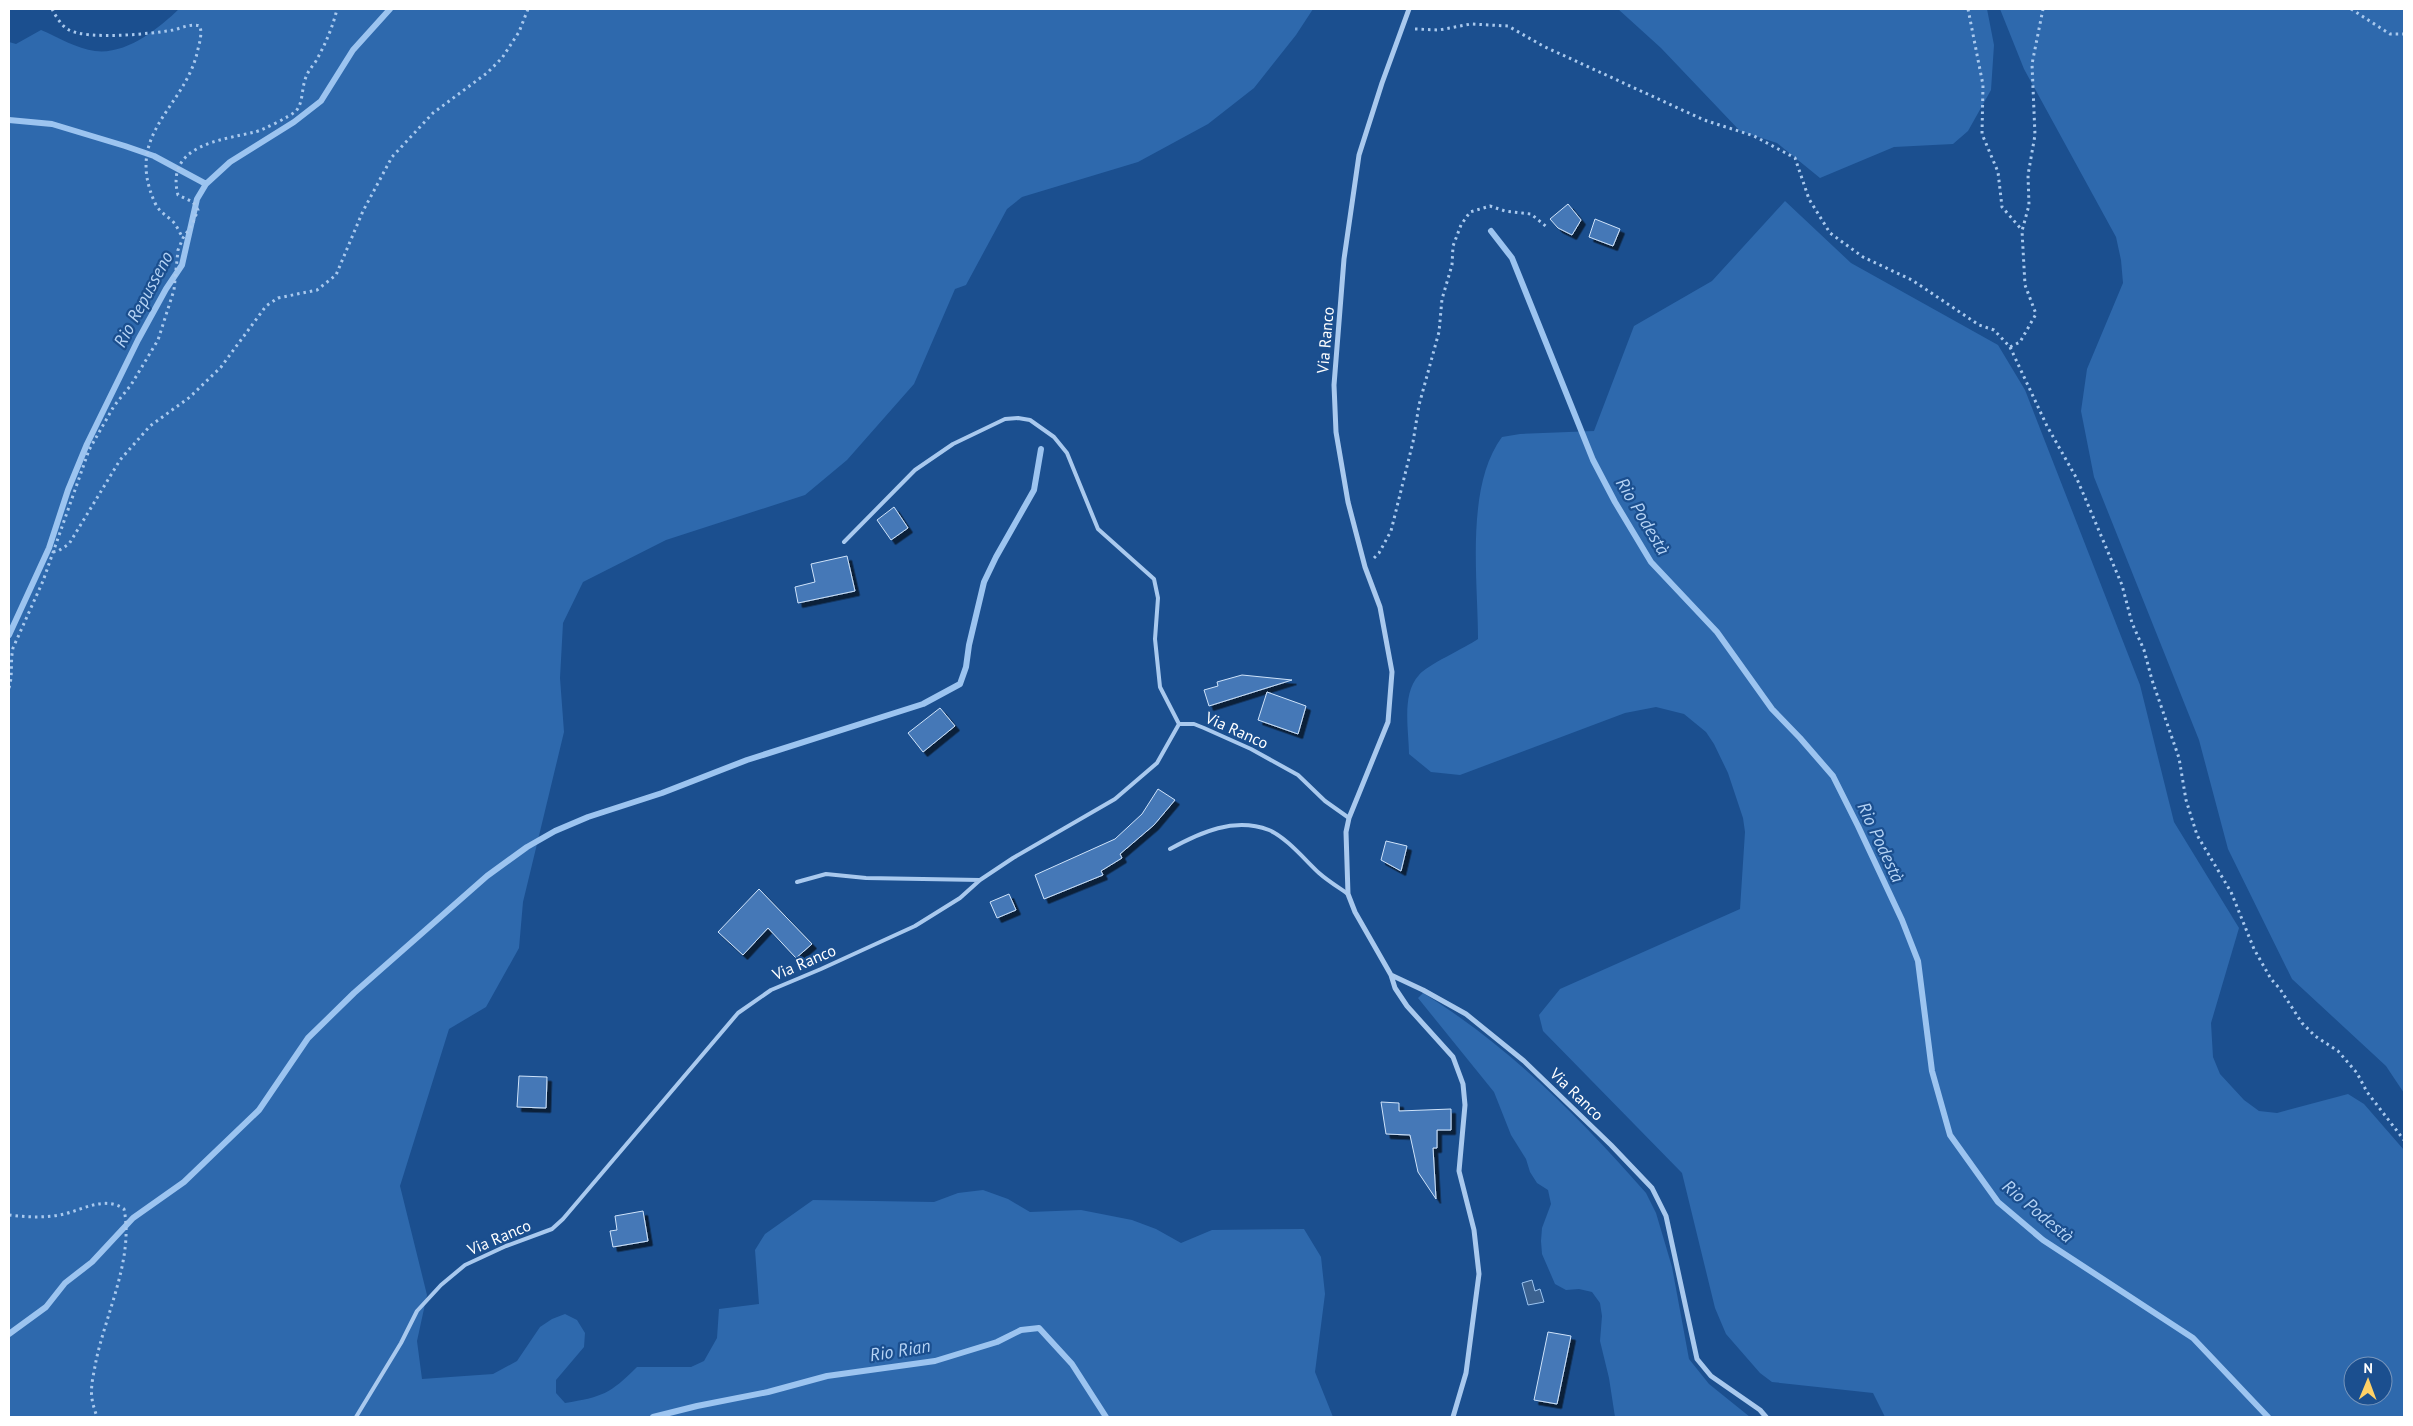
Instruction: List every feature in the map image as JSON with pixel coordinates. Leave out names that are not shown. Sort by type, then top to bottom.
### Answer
[{"type":"street","name":"Via Ranco","points":[[1409,9],[1382,83],[1360,156],[1344,259],[1334,385],[1336,432],[1348,502],[1365,567],[1380,607],[1392,672],[1388,722],[1349,818],[1346,832],[1348,894],[1355,912],[1391,975],[1466,1014],[1524,1061],[1611,1145],[1652,1188],[1666,1216],[1697,1359],[1711,1376],[1760,1410],[1766,1417]]},
{"type":"street","points":[[1391,975],[1395,988],[1407,1006],[1452,1057],[1463,1084],[1465,1105],[1459,1171],[1474,1230],[1479,1274],[1466,1373],[1453,1417]]},
{"type":"lane","points":[[844,542],[915,470],[953,444],[1005,419],[1018,418],[1030,420],[1054,437],[1067,453],[1098,529],[1154,579],[1158,598],[1155,638],[1160,687],[1179,724]]},
{"type":"lane","name":"Via Ranco","points":[[356,1417],[401,1343],[417,1311],[441,1285],[465,1265],[506,1246],[552,1229],[563,1219],[694,1064],[714,1044],[738,1013],[771,990],[821,970],[915,926],[960,898],[980,880],[1013,858],[1115,799],[1157,763],[1179,724],[1194,724],[1274,760],[1298,775],[1326,801],[1349,818]]},
{"type":"lane","points":[[1170,849],[1215,827],[1242,826],[1270,830],[1321,875],[1348,894]]},
{"type":"lane","points":[[797,882],[826,874],[866,878],[980,880]]},
{"type":"path","points":[[52,9],[70,31],[82,33],[120,35],[173,30],[193,25],[200,26],[201,34],[195,62],[178,96],[167,109],[150,138],[147,153],[150,187],[156,203],[162,214],[171,219],[183,238]]},
{"type":"path","points":[[9,688],[12,680],[10,659],[13,648],[27,620],[53,552],[79,475],[94,439],[114,406],[132,385],[158,340],[174,290],[178,250],[183,238],[192,226],[198,210],[193,202],[178,195],[175,183],[178,168],[193,150],[207,143],[256,132],[295,111],[301,102],[301,90],[307,74],[316,61],[332,27],[337,9]]},
{"type":"path","points":[[53,552],[70,544],[99,491],[120,460],[138,439],[150,426],[190,397],[221,367],[266,306],[278,298],[317,290],[336,275],[363,211],[392,157],[433,113],[488,72],[502,58],[520,32],[528,9]]},
{"type":"path","points":[[1968,9],[1983,85],[1982,134],[1998,172],[2002,207],[2022,231]]},
{"type":"path","points":[[2010,347],[2020,342],[2036,314],[2025,285],[2022,231],[2029,205],[2028,175],[2036,135],[2032,64],[2043,9]]},
{"type":"path","points":[[2351,9],[2390,34],[2404,34]]},
{"type":"path","points":[[1404,22],[1417,31],[1439,30],[1471,24],[1508,26],[1543,46],[1704,120],[1754,136],[1795,158],[1809,199],[1830,233],[1863,257],[1912,280],[1979,325],[1994,330],[2010,347],[2047,426],[2077,479],[2122,585],[2132,623],[2144,650],[2152,680],[2183,772],[2186,800],[2197,835],[2231,892],[2254,949],[2271,979],[2287,999],[2302,1023],[2315,1036],[2338,1051],[2357,1072],[2367,1092],[2404,1140]]},
{"type":"path","points":[[1365,567],[1379,553],[1391,531],[1413,442],[1419,405],[1439,332],[1442,298],[1452,265],[1453,246],[1461,225],[1470,212],[1490,206],[1505,211],[1531,214],[1548,228]]},
{"type":"path","points":[[9,1215],[33,1218],[61,1215],[89,1205],[117,1204],[124,1209],[127,1223],[120,1276],[116,1297],[100,1341],[94,1370],[92,1399],[97,1417]]},
{"type":"shaded area","points":[[179,9],[1313,9],[1296,35],[1254,88],[1208,124],[1138,162],[1022,197],[1007,209],[966,285],[955,289],[914,384],[847,460],[805,495],[666,540],[583,582],[563,623],[560,678],[564,732],[523,902],[519,948],[486,1007],[449,1029],[400,1186],[427,1295],[417,1341],[422,1379],[493,1374],[517,1361],[540,1327],[552,1319],[565,1314],[577,1320],[585,1333],[584,1347],[556,1380],[556,1393],[565,1403],[588,1399],[605,1393],[620,1383],[637,1367],[691,1367],[704,1361],[717,1338],[719,1309],[759,1304],[755,1250],[765,1234],[813,1200],[934,1202],[958,1193],[983,1190],[1008,1199],[1030,1212],[1081,1210],[1132,1220],[1156,1229],[1181,1243],[1212,1230],[1304,1229],[1321,1257],[1325,1294],[1315,1372],[1333,1417],[9,1417],[9,42],[16,44],[41,30],[88,50],[107,51],[118,49],[141,39]]},
{"type":"shaded area","points":[[1618,9],[1987,9],[1994,45],[1991,90],[1968,131],[1953,144],[1894,147],[1820,178],[1777,143],[1740,131],[1661,48]]},
{"type":"shaded area","points":[[2000,9],[2404,9],[2404,1093],[2386,1066],[2292,979],[2228,849],[2199,740],[2094,477],[2081,411],[2087,369],[2123,283],[2116,237],[2024,69]]},
{"type":"shaded area","points":[[1785,201],[1851,263],[1998,345],[2025,390],[2140,685],[2174,822],[2239,928],[2211,1023],[2213,1057],[2220,1074],[2244,1100],[2259,1111],[2277,1113],[2348,1094],[2364,1104],[2404,1150],[2404,1417],[1885,1417],[1873,1393],[1772,1382],[1760,1373],[1726,1334],[1715,1308],[1682,1173],[1543,1031],[1539,1015],[1560,989],[1740,909],[1745,832],[1743,818],[1728,773],[1714,744],[1706,732],[1684,714],[1656,707],[1625,713],[1460,775],[1431,772],[1409,754],[1407,713],[1413,683],[1430,666],[1478,639],[1476,535],[1478,507],[1490,458],[1502,437],[1520,434],[1594,431],[1634,326],[1712,281]]},
{"type":"shaded area","points":[[1423,993],[1485,1036],[1542,1085],[1646,1193],[1656,1213],[1672,1267],[1689,1359],[1709,1384],[1750,1417],[1615,1417],[1609,1378],[1600,1341],[1602,1316],[1600,1303],[1592,1292],[1579,1289],[1566,1290],[1555,1284],[1542,1254],[1541,1241],[1542,1228],[1551,1204],[1548,1190],[1537,1183],[1530,1172],[1526,1159],[1511,1135],[1494,1092],[1418,998]]},
{"type":"shaded area","points":[[1532,1280],[1535,1291],[1540,1289],[1544,1302],[1528,1305],[1522,1283]]},
{"type":"building","points":[[1568,204],[1581,220],[1572,235],[1558,228],[1550,219]]},
{"type":"building","points":[[1595,219],[1620,229],[1613,246],[1589,237]]},
{"type":"building","points":[[894,507],[908,528],[891,540],[877,520]]},
{"type":"building","points":[[847,556],[855,591],[798,603],[795,587],[815,582],[811,564]]},
{"type":"building","points":[[1242,675],[1292,680],[1209,706],[1204,690],[1218,686],[1217,682]]},
{"type":"building","points":[[1267,692],[1306,706],[1298,734],[1258,720]]},
{"type":"building","points":[[940,708],[955,726],[923,752],[908,733]]},
{"type":"building","points":[[1158,789],[1175,800],[1154,825],[1120,854],[1122,858],[1101,871],[1103,875],[1044,899],[1035,875],[1115,839],[1142,814]]},
{"type":"building","points":[[1386,841],[1407,846],[1401,871],[1381,860]]},
{"type":"building","points":[[759,889],[812,944],[796,958],[768,928],[743,955],[718,932]]},
{"type":"building","points":[[1009,894],[1016,910],[997,918],[990,902]]},
{"type":"building","points":[[519,1076],[547,1077],[546,1108],[517,1107]]},
{"type":"building","points":[[1381,1102],[1399,1103],[1399,1111],[1451,1109],[1451,1130],[1437,1130],[1437,1148],[1433,1148],[1436,1199],[1418,1172],[1410,1135],[1386,1134]]},
{"type":"building","points":[[643,1211],[648,1241],[613,1247],[610,1231],[617,1230],[615,1216]]},
{"type":"building","points":[[1548,1332],[1571,1336],[1557,1404],[1534,1400]]},
{"type":"waterway","name":"Rio Repusseno","points":[[9,635],[49,548],[68,490],[87,444],[138,340],[166,289],[182,265],[197,199],[206,184],[230,162],[294,122],[321,101],[353,50],[390,9]]},
{"type":"waterway","points":[[9,120],[52,124],[125,146],[154,156],[206,184]]},
{"type":"waterway","name":"Rio Podestà","points":[[1491,231],[1512,258],[1593,460],[1615,502],[1651,562],[1717,632],[1772,709],[1833,776],[1902,920],[1918,961],[1932,1071],[1950,1135],[1998,1202],[2043,1240],[2193,1338],[2268,1417]]},
{"type":"waterway","points":[[9,1334],[46,1307],[65,1283],[92,1262],[133,1218],[184,1182],[259,1110],[308,1038],[354,993],[487,876],[527,847],[555,831],[588,817],[662,793],[747,760],[923,704],[960,684],[966,667],[969,645],[984,582],[1034,490],[1041,449]]},
{"type":"waterway","name":"Rio Rian","points":[[653,1417],[768,1392],[827,1376],[935,1361],[997,1342],[1021,1330],[1039,1328],[1072,1364],[1106,1417]]}]
